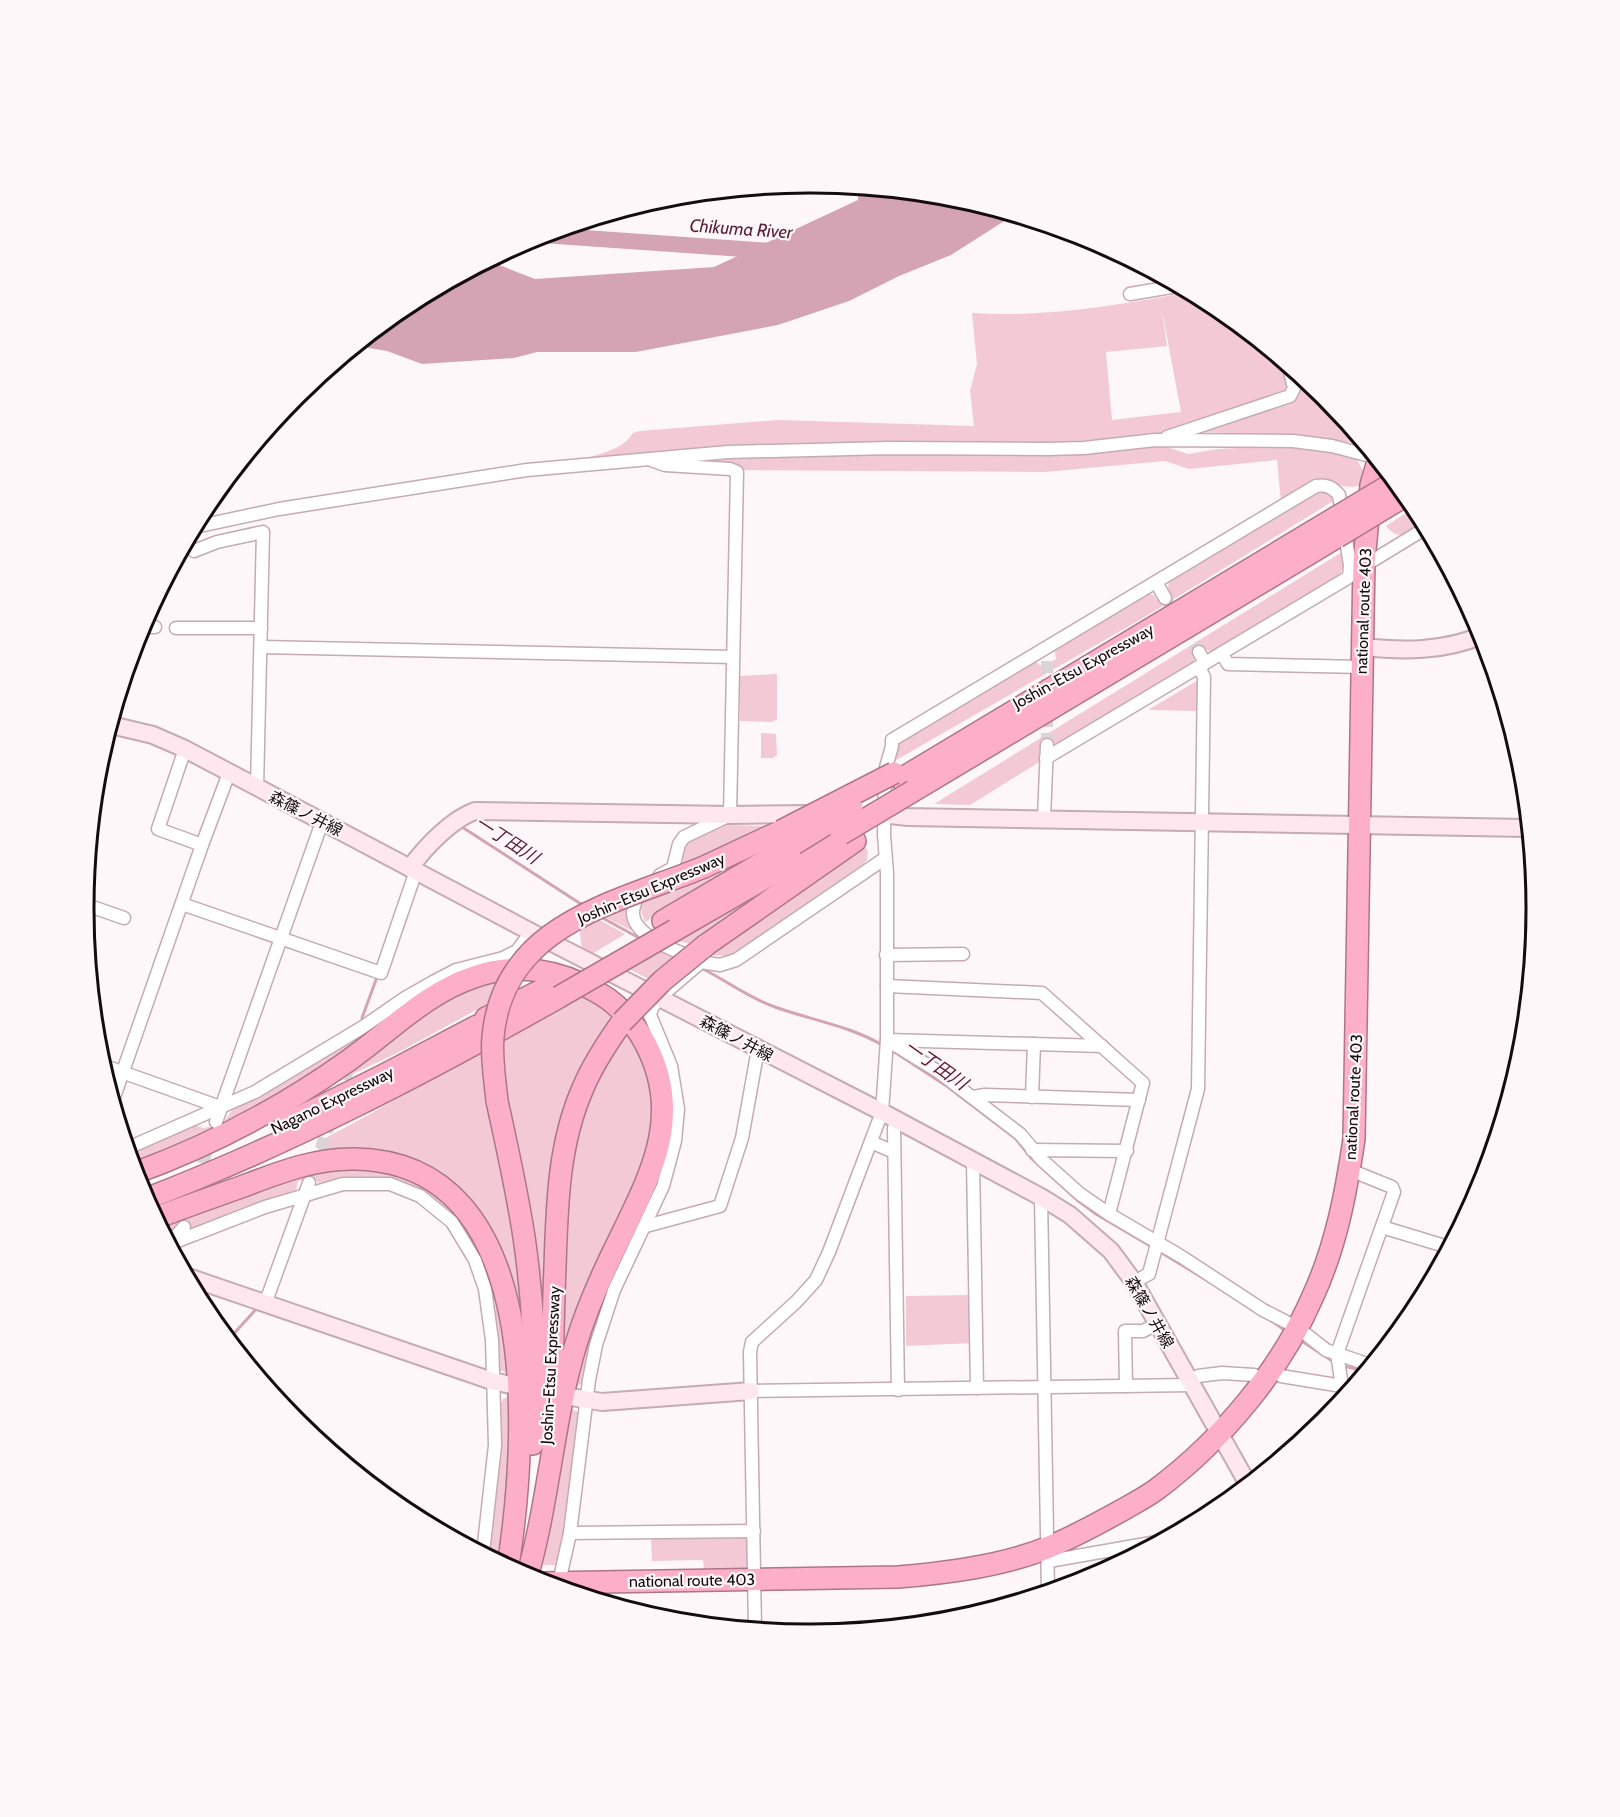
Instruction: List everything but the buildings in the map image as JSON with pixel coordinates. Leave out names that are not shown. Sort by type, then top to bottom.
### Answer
[{"type":"highway","name":"national route 403","points":[[573,1584],[761,1579],[798,1572],[892,1570],[921,1575],[1048,1554],[1156,1490],[1220,1434],[1239,1412],[1295,1333],[1312,1298],[1330,1253],[1343,1207],[1350,1170],[1356,1096],[1366,523],[1375,470]]},
{"type":"highway","name":"Joshin-Etsu Expressway","points":[[528,1566],[550,1413],[556,1237],[561,1168],[582,1089],[606,1045],[622,1022],[662,981],[700,960],[848,838],[907,785],[1096,657],[1394,495]]},
{"type":"highway","name":"Joshin-Etsu Expressway","points":[[514,1559],[533,1448],[535,1375],[532,1306],[524,1238],[497,1101],[492,1054],[494,1024],[507,987],[530,952],[553,932],[588,912],[787,837],[907,785],[1173,615]]},
{"type":"highway","name":"Joshin-Etsu Expressway","points":[[669,926],[787,837]]},
{"type":"highway","name":"Joshin-Etsu Expressway","points":[[522,1010],[669,926],[848,838]]},
{"type":"highway","points":[[144,1169],[225,1134],[284,1103],[347,1062],[428,1001],[453,986],[477,976],[510,969],[558,974],[605,996],[630,1020],[656,1066],[663,1102],[660,1142],[648,1179],[600,1280],[575,1345],[528,1566]]},
{"type":"highway","points":[[144,1170],[282,1117],[552,993]]},
{"type":"highway","name":"Nagano Expressway","points":[[155,1195],[261,1151],[418,1075],[522,1010]]},
{"type":"highway","name":"Nagano Expressway","points":[[149,1182],[298,1118],[522,1010]]},
{"type":"highway","points":[[161,1209],[213,1187],[284,1151],[418,1075]]},
{"type":"highway","points":[[164,1215],[288,1170],[333,1160],[372,1160],[394,1164],[431,1180],[456,1199],[475,1223],[496,1263],[510,1311],[514,1337],[520,1400],[519,1466],[509,1557]]},
{"type":"street","points":[[1130,294],[1166,288]]},
{"type":"street","points":[[1155,440],[1290,396],[1294,388],[1292,381]]},
{"type":"street","points":[[207,525],[279,509],[527,470],[728,452],[890,448],[1055,449],[1155,440],[1293,441],[1332,446],[1362,454]]},
{"type":"street","points":[[647,458],[665,465],[730,469],[736,472],[730,815]]},
{"type":"street","points":[[756,1621],[761,1579],[754,1531],[750,1352],[752,1342],[796,1302],[816,1280],[882,1113],[887,1044],[885,771],[892,740],[1316,486],[1324,485],[1335,490],[1339,495],[1341,507],[1350,565],[1349,578],[1222,654],[1201,661],[1046,758]]},
{"type":"street","points":[[194,551],[217,542],[263,532],[257,788]]},
{"type":"street","points":[[1372,561],[1418,533]]},
{"type":"street","points":[[1156,582],[1173,615]]},
{"type":"street","points":[[176,628],[261,628]]},
{"type":"street","points":[[1222,654],[1228,664],[1362,657],[1440,647],[1472,639]]},
{"type":"street","points":[[1047,659],[1050,645]]},
{"type":"street","points":[[261,647],[733,657]]},
{"type":"street","points":[[1134,1282],[1149,1274],[1198,1089],[1204,677],[1201,661]]},
{"type":"street","name":"森篠ノ井線","points":[[118,727],[153,735],[185,749],[531,932],[974,1161],[1070,1215],[1111,1251],[1134,1282],[1157,1324],[1195,1381],[1220,1434],[1244,1477]]},
{"type":"street","points":[[1044,819],[1047,745]]},
{"type":"street","points":[[185,749],[158,829],[202,845]]},
{"type":"street","points":[[117,1088],[202,845],[230,773]]},
{"type":"street","points":[[182,904],[381,973],[413,869],[449,826],[462,815],[475,811],[730,815],[884,813],[908,817],[1520,828]]},
{"type":"street","points":[[730,815],[684,837],[679,844],[673,868],[642,885],[634,904],[633,914],[639,930],[700,960],[720,965],[736,960],[884,859]]},
{"type":"street","points":[[216,1122],[322,822]]},
{"type":"street","points":[[94,908],[124,918]]},
{"type":"street","points":[[135,1145],[255,1092],[362,1030],[405,998],[456,970],[503,958],[517,951],[531,932]]},
{"type":"street","points":[[886,955],[963,954]]},
{"type":"street","points":[[556,1577],[570,1533],[590,1380],[602,1323],[630,1256],[646,1226],[669,1165],[675,1141],[678,1109],[671,1066],[650,1015],[659,998],[700,960]]},
{"type":"street","points":[[887,986],[1042,993],[1143,1083],[1109,1214]]},
{"type":"street","points":[[887,1044],[1102,1046]]},
{"type":"street","points":[[887,1044],[939,1072],[973,1097],[1020,1134],[1032,1150],[1080,1194],[1156,1247],[1263,1310],[1295,1333],[1326,1350],[1338,1361],[1361,1364]]},
{"type":"street","points":[[1032,1097],[1034,1044]]},
{"type":"street","points":[[646,1226],[720,1206],[744,1129],[758,1048]]},
{"type":"street","points":[[113,1069],[220,1107]]},
{"type":"street","points":[[973,1097],[985,1095],[1139,1100]]},
{"type":"street","points":[[894,1128],[898,1390]]},
{"type":"street","points":[[871,1142],[894,1152]]},
{"type":"street","points":[[1032,1150],[1127,1151]]},
{"type":"street","points":[[974,1161],[976,1388]]},
{"type":"street","points":[[1344,1385],[1338,1361],[1394,1192],[1392,1187],[1350,1170]]},
{"type":"street","points":[[177,1241],[307,1189],[343,1184],[390,1184],[420,1196],[452,1222],[475,1260],[485,1289],[492,1340],[495,1445],[484,1545]]},
{"type":"street","points":[[265,1304],[307,1189]]},
{"type":"street","points":[[1041,1197],[1048,1583]]},
{"type":"street","points":[[175,1238],[184,1227]]},
{"type":"street","points":[[1382,1227],[1441,1246]]},
{"type":"street","points":[[199,1281],[492,1381],[511,1385]]},
{"type":"street","points":[[1126,1386],[1125,1331],[1143,1331],[1157,1324]]},
{"type":"street","points":[[571,1397],[602,1402],[751,1391],[1126,1386],[1195,1381],[1222,1373],[1254,1375]]},
{"type":"street","points":[[1281,1376],[1340,1389]]},
{"type":"street","points":[[570,1533],[754,1531]]},
{"type":"street","points":[[1048,1554],[1137,1544]]},
{"type":"shaded area","points":[[858,195],[903,199],[1005,220],[951,255],[899,276],[849,301],[778,325],[636,352],[537,352],[514,358],[422,364],[387,351],[366,348],[412,314],[452,289],[499,265],[535,279],[714,267],[858,200]]},
{"type":"shaded area","points":[[1176,294],[1246,341],[1282,371],[1287,376],[1289,383],[1287,392],[1159,437],[1090,443],[722,447],[588,458],[619,446],[633,433],[640,431],[778,420],[974,426],[970,391],[977,364],[972,313],[1027,314],[1108,306]],"holes":[[[1162,310],[1181,412],[1112,420],[1106,352],[1167,346]]]},
{"type":"shaded area","points":[[1299,387],[1353,443],[1260,434],[1196,432],[1290,400],[1300,391]]},
{"type":"shaded area","points":[[1277,446],[1305,448],[1356,458],[1363,471],[1359,486],[1335,485],[1281,502],[1277,460],[1189,469],[1165,461],[1045,472],[739,470],[672,462],[808,455],[986,453],[1057,455],[1155,447],[1167,447],[1188,454],[1218,449]]},
{"type":"shaded area","points":[[1318,491],[1329,493],[1335,500],[1143,618],[891,763],[898,741],[1034,660],[1042,667],[1056,659],[1054,645],[1146,593],[1154,595],[1157,600],[1170,594],[1168,587],[1170,578]]},
{"type":"shaded area","points":[[1406,513],[1415,527],[1400,535],[1386,526]]},
{"type":"shaded area","points":[[1342,552],[1343,566],[1336,579],[1211,652],[1204,648],[1194,654],[1194,664],[1062,744],[1055,745],[1052,739],[1041,745],[1041,761],[970,805],[934,804]]},
{"type":"shaded area","points":[[777,674],[777,719],[772,722],[740,721],[740,676]]},
{"type":"shaded area","points":[[1200,679],[1199,711],[1148,710]]},
{"type":"shaded area","points":[[761,733],[776,734],[777,755],[773,758],[761,758]]},
{"type":"shaded area","points":[[726,825],[769,826],[682,865],[684,846],[687,842]]},
{"type":"shaded area","points":[[786,837],[645,922],[640,900]]},
{"type":"shaded area","points":[[864,846],[868,851],[867,860],[862,865],[732,956],[708,955],[770,908]]},
{"type":"shaded area","points":[[775,883],[777,886],[695,945],[674,940]]},
{"type":"shaded area","points":[[630,903],[628,917],[633,929],[631,930],[602,916]]},
{"type":"shaded area","points":[[596,918],[625,934],[592,954],[582,949],[579,927]]},
{"type":"shaded area","points":[[658,950],[678,960],[654,982],[627,968]]},
{"type":"shaded area","points":[[502,977],[487,1004],[401,1051],[305,1097],[442,999]]},
{"type":"shaded area","points":[[430,990],[397,1017],[275,1100],[199,1137],[141,1162],[137,1150],[195,1125],[203,1128],[222,1125],[232,1110],[269,1090],[349,1040],[366,1037],[374,1024]]},
{"type":"shaded area","points":[[585,993],[619,1015],[573,1097],[547,1373],[508,1130],[502,1043]]},
{"type":"shaded area","points":[[630,1027],[654,1073],[656,1136],[559,1384],[565,1216],[578,1123],[593,1085]]},
{"type":"shaded area","points":[[484,1049],[523,1291],[525,1365],[500,1253],[493,1237],[470,1203],[431,1173],[322,1158],[316,1143]]},
{"type":"shaded area","points":[[369,1168],[404,1174],[452,1203],[496,1280],[510,1374],[499,1370],[495,1302],[481,1262],[456,1218],[388,1177],[347,1177],[319,1183],[314,1178],[298,1181],[296,1190],[193,1230],[180,1226],[170,1230],[167,1222],[262,1188],[342,1170]]},
{"type":"shaded area","points":[[641,1217],[601,1305],[581,1384],[575,1386],[586,1330]]},
{"type":"shaded area","points":[[973,1295],[973,1343],[906,1346],[906,1296]]},
{"type":"shaded area","points":[[510,1396],[513,1431],[502,1554],[487,1546],[499,1408],[503,1399]]},
{"type":"shaded area","points":[[571,1409],[579,1413],[560,1565],[543,1565],[554,1509],[565,1425]]},
{"type":"shaded area","points":[[746,1535],[749,1537],[749,1563],[745,1568],[704,1569],[703,1560],[652,1561],[651,1536]]},
{"type":"waterway","name":"Chikuma River","points":[[565,237],[772,251]]},
{"type":"waterway","name":"一丁田川","points":[[462,827],[584,906]]},
{"type":"waterway","name":"一丁田川","points":[[599,916],[641,939]]},
{"type":"waterway","name":"一丁田川","points":[[701,968],[765,1003],[845,1028],[884,1046]]},
{"type":"waterway","name":"一丁田川","points":[[362,1018],[377,977]]},
{"type":"waterway","name":"一丁田川","points":[[890,1049],[948,1087],[1015,1138],[1032,1159],[1077,1200],[1152,1247]]},
{"type":"waterway","name":"一丁田川","points":[[1157,1250],[1213,1284]]},
{"type":"waterway","name":"一丁田川","points":[[234,1333],[258,1307]]},
{"type":"waterway","name":"一丁田川","points":[[1267,1318],[1286,1331]]},
{"type":"waterway","name":"一丁田川","points":[[1300,1340],[1334,1362]]},
{"type":"waterway","name":"一丁田川","points":[[1343,1366],[1357,1369]]},
{"type":"tunnel","points":[[1165,598],[1199,652]]},
{"type":"tunnel","points":[[1047,659],[1047,745]]},
{"type":"tunnel","points":[[339,1097],[361,1033]]},
{"type":"tunnel","points":[[309,1183],[332,1116]]},
{"type":"tunnel","points":[[198,1181],[210,1140]]}]
